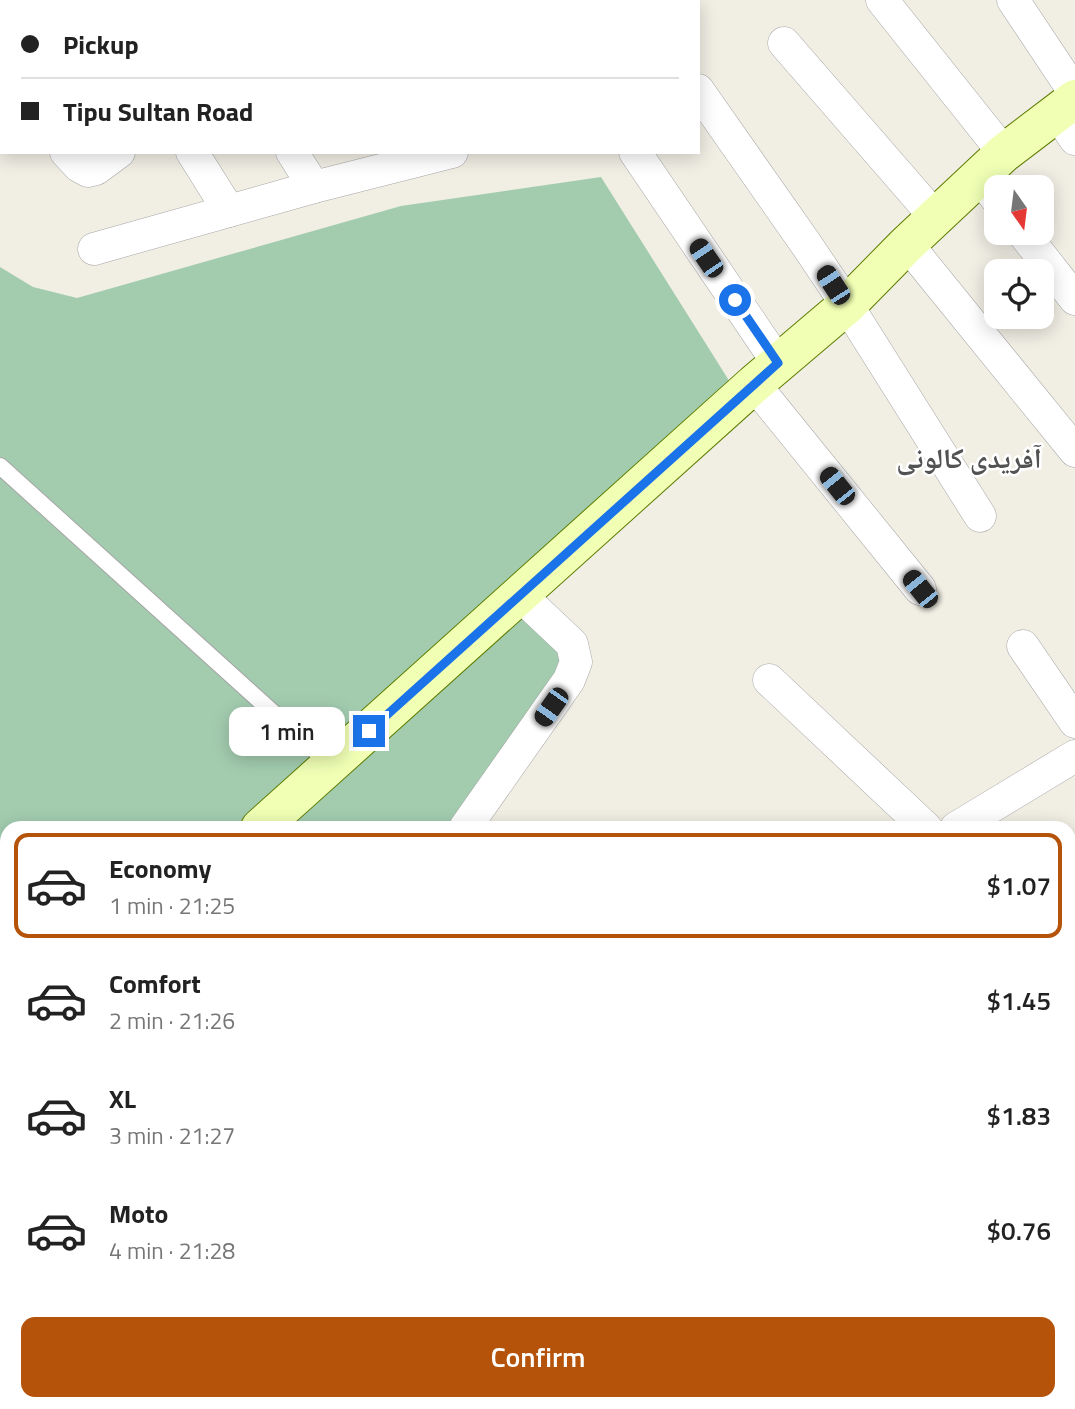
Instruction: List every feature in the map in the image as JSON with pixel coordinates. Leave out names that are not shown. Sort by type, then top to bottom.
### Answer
[{"type":"main road","points":[[994,175],[1071,111]]},
{"type":"main road","points":[[268,821],[766,374],[847,305],[936,218],[984,183]]},
{"type":"street","points":[[882,0],[992,175]]},
{"type":"street","points":[[1013,0],[1071,111]]},
{"type":"street","points":[[784,43],[936,218]]},
{"type":"street","points":[[700,93],[847,305],[980,516]]},
{"type":"street","points":[[68,154],[88,171],[96,169],[116,154]]},
{"type":"street","points":[[193,154],[229,211]]},
{"type":"street","points":[[293,154],[314,187]]},
{"type":"street","points":[[94,249],[314,187],[444,154]]},
{"type":"street","points":[[636,154],[766,374],[920,589]]},
{"type":"street","points":[[907,244],[1075,451]]},
{"type":"street","points":[[1032,245],[1075,299]]},
{"type":"street","points":[[470,821],[569,680],[576,662],[572,643],[520,594]]},
{"type":"street","points":[[1023,646],[1075,722]]},
{"type":"street","points":[[769,680],[919,821]]},
{"type":"street","points":[[968,821],[1075,756]]},
{"type":"lane","points":[[0,466],[331,765]]},
{"type":"green space","points":[[601,177],[740,398],[529,598],[575,643],[472,821],[0,821],[0,267],[33,287],[77,298],[401,206]]},
{"type":"district","name":"آفریدی کالونی","points":[[969,458]]},
{"type":"route","points":[[369,731],[778,363],[735,300]]}]
